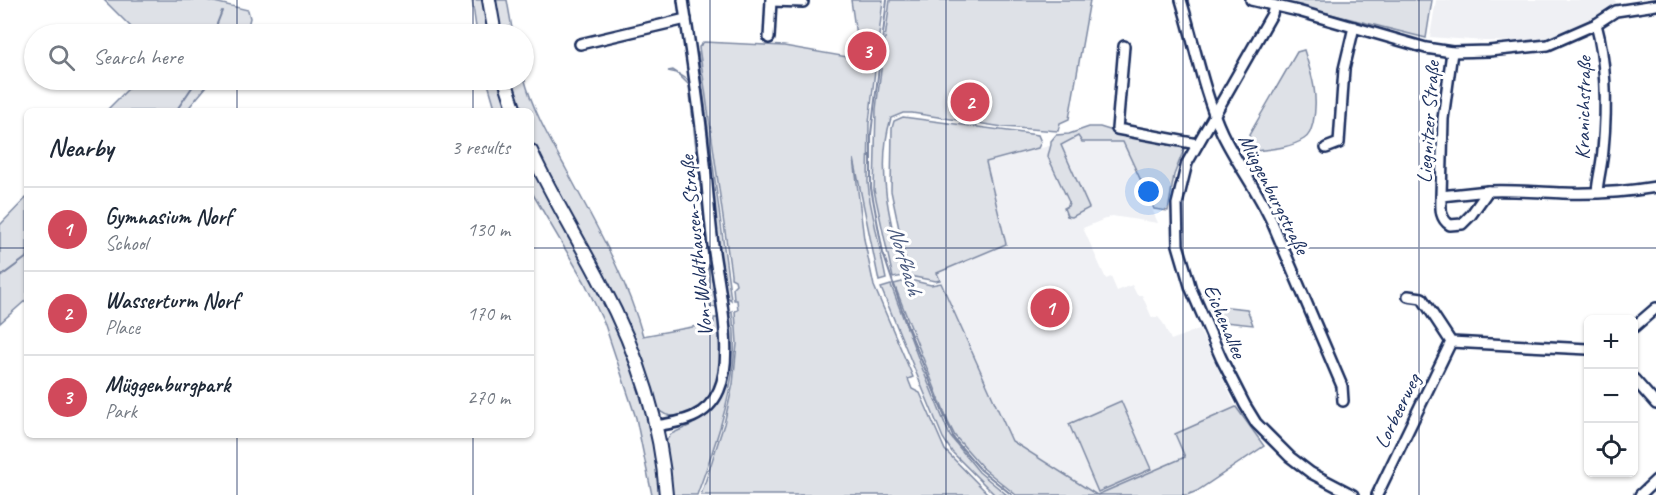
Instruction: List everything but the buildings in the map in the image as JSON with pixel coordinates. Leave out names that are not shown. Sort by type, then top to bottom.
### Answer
[{"type":"main road","points":[[489,0],[493,24]]},
{"type":"main road","points":[[508,90],[514,108]]},
{"type":"main road","points":[[534,157],[616,313],[643,381],[655,426],[666,495]]},
{"type":"street","name":"Von-Waldthausen-Straße","points":[[655,426],[686,421],[702,412],[716,398],[725,370],[723,325],[703,142],[683,0]]},
{"type":"street","name":"Müggenburgstraße","points":[[1181,0],[1214,114],[1272,222],[1342,386],[1342,401]]},
{"type":"street","points":[[1251,0],[1425,48],[1452,52],[1548,45],[1596,24],[1616,11],[1656,5]]},
{"type":"street","points":[[769,38],[771,1],[803,2]]},
{"type":"street","name":"Eichenallee","points":[[1274,6],[1272,14],[1187,163],[1176,215],[1181,257],[1188,280],[1221,358],[1256,423],[1274,442],[1311,473],[1353,495]]},
{"type":"street","points":[[580,44],[686,19]]},
{"type":"street","name":"Kranichstraße","points":[[1596,24],[1604,56],[1605,93],[1603,151],[1597,192]]},
{"type":"street","points":[[1326,148],[1339,143],[1344,69],[1354,27]]},
{"type":"street","points":[[1124,46],[1117,129],[1197,144]]},
{"type":"street","name":"Liegnitzer Straße","points":[[1452,52],[1443,119],[1441,196],[1443,220],[1450,225],[1458,226],[1467,221],[1488,191]]},
{"type":"street","points":[[1488,191],[1563,193],[1656,187]]},
{"type":"street","name":"Liegnitzer Straße","points":[[1441,196],[1488,191]]},
{"type":"street","points":[[1408,296],[1422,298],[1428,304],[1451,342],[1584,349]]},
{"type":"street","points":[[1638,324],[1656,308]]},
{"type":"street","name":"Lorbeerweg","points":[[1377,495],[1451,342]]},
{"type":"street","points":[[1638,384],[1656,404]]},
{"type":"street","points":[[1640,495],[1656,480]]},
{"type":"shaded area","points":[[104,0],[206,0],[248,10],[250,18],[248,24],[128,24]]},
{"type":"shaded area","points":[[472,0],[485,0],[489,24],[476,24]]},
{"type":"shaded area","points":[[493,0],[507,0],[511,24],[497,24]]},
{"type":"shaded area","points":[[851,0],[883,0],[869,123],[868,182],[886,279],[879,281],[854,159],[864,239],[874,286],[913,377],[908,379],[912,389],[920,393],[945,450],[989,495],[701,495],[724,424],[733,384],[737,344],[735,311],[738,310],[737,300],[734,300],[733,287],[736,284],[731,278],[699,47],[704,42],[784,46],[847,57],[857,43]]},
{"type":"shaded area","points":[[890,0],[1090,0],[1069,119],[1060,123],[1058,131],[1003,127],[912,113],[903,113],[891,118],[886,137],[885,177],[890,217],[904,276],[893,278],[874,190],[876,109]]},
{"type":"shaded area","points":[[1275,0],[1432,0],[1426,38]]},
{"type":"shaded area","points":[[1436,0],[1615,0],[1617,6],[1556,37],[1526,42],[1485,41],[1430,37]]},
{"type":"shaded area","points":[[1304,50],[1315,95],[1315,113],[1310,132],[1304,139],[1293,144],[1255,151],[1249,135],[1297,52]]},
{"type":"shaded area","points":[[698,53],[731,300],[724,294],[721,280],[694,54]]},
{"type":"shaded area","points":[[673,70],[691,82],[717,307],[709,307],[704,275],[709,266],[689,85],[677,73],[668,71]]},
{"type":"shaded area","points":[[127,90],[204,90],[189,108],[109,108]]},
{"type":"shaded area","points":[[490,90],[504,90],[510,108],[495,108]]},
{"type":"shaded area","points":[[513,90],[528,90],[542,124],[619,271],[643,336],[714,323],[714,318],[719,318],[721,346],[718,377],[707,403],[697,412],[672,416],[662,413],[657,408],[534,147],[534,108],[519,108]]},
{"type":"shaded area","points":[[903,117],[1038,135],[1041,142],[1038,148],[986,162],[1006,244],[937,273],[940,280],[936,281],[909,276],[891,191],[892,128],[894,121]]},
{"type":"shaded area","points":[[1089,127],[1100,127],[1116,132],[1186,144],[1174,175],[1168,211],[1154,209],[1123,142],[1082,142],[1078,136],[1061,145],[1089,208],[1072,217],[1067,216],[1064,208],[1069,202],[1048,157],[1051,141],[1056,135],[1069,134]]},
{"type":"shaded area","points":[[1077,134],[1123,142],[1158,223],[1112,216],[1083,228],[1106,279],[1111,277],[1117,291],[1132,285],[1137,295],[1142,295],[1152,318],[1158,317],[1163,323],[1171,340],[1199,329],[1236,407],[1176,434],[1185,457],[1097,495],[1012,441],[937,273],[1006,244],[986,162],[1053,145]]},
{"type":"shaded area","points":[[534,166],[598,285],[625,347],[645,410],[662,495],[652,495],[636,418],[605,325],[584,281],[534,196]]},
{"type":"shaded area","points":[[24,200],[24,302],[0,323],[0,225]]},
{"type":"shaded area","points":[[910,280],[931,285],[941,283],[1012,441],[1097,495],[1016,495],[983,468],[955,436],[894,284]]},
{"type":"shaded area","points":[[891,285],[950,436],[979,472],[1007,495],[995,495],[952,452],[943,438],[881,288]]},
{"type":"shaded area","points":[[1209,305],[1247,309],[1253,325],[1215,321]]},
{"type":"shaded area","points":[[732,311],[734,358],[732,376],[715,445],[697,495],[670,495],[665,442],[671,434],[704,416],[718,400],[727,316]]},
{"type":"shaded area","points":[[1121,401],[1151,469],[1098,492],[1069,424]]},
{"type":"shaded area","points":[[1236,407],[1264,446],[1197,491],[1187,495],[1097,495],[1185,457],[1175,434]]},
{"type":"waterway","name":"Norfbach","points":[[887,0],[871,134],[871,188],[883,253],[908,328],[954,439],[981,470],[1012,495]]},
{"type":"waterway","points":[[217,24],[222,11]]},
{"type":"waterway","points":[[178,108],[190,90]]},
{"type":"waterway","points":[[0,277],[24,259]]},
{"type":"place","name":"Müggenburgpark","points":[[867,51]]},
{"type":"place","name":"Wasserturm Norf","points":[[970,102]]},
{"type":"place","name":"Gymnasium Norf","points":[[1050,308]]}]
